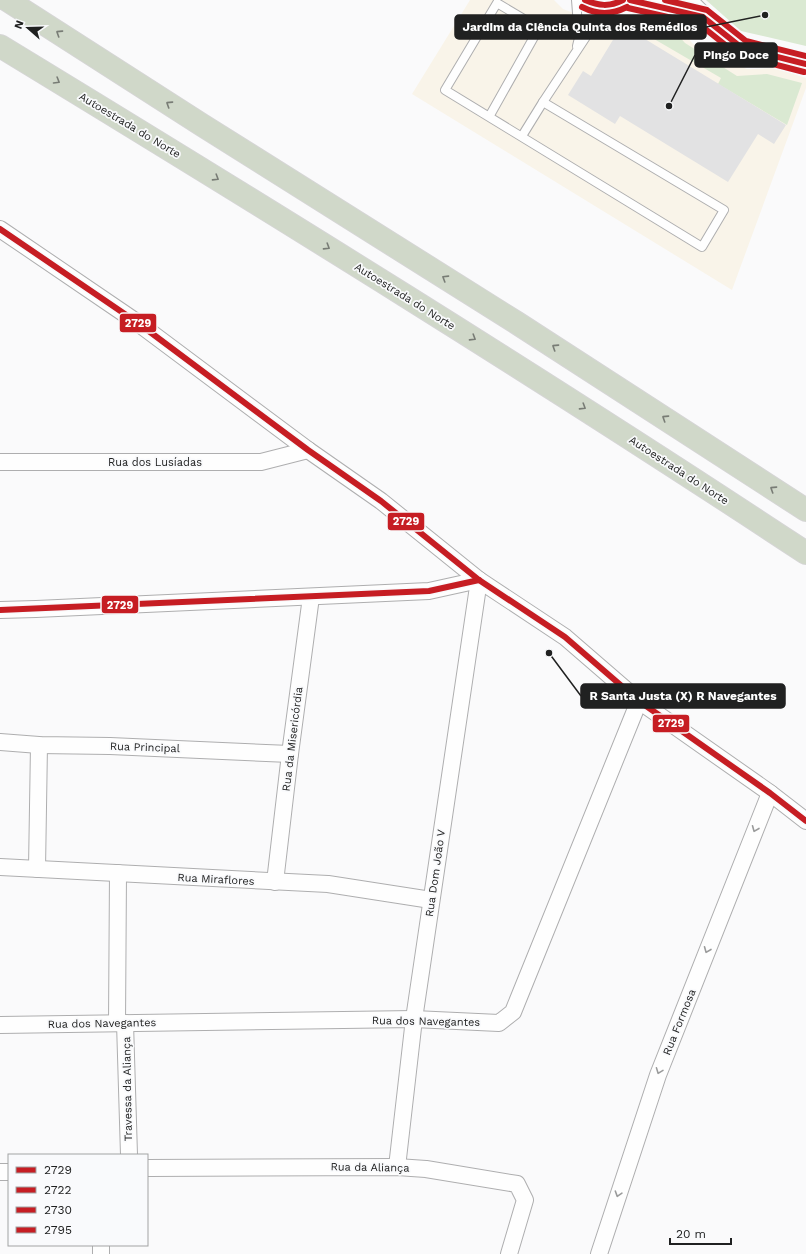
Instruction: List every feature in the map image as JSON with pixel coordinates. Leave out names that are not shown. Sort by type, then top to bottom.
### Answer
[{"type":"highway","points":[[7,0],[202,125],[530,331],[806,510]]},
{"type":"highway","name":"Autoestrada do Norte","points":[[0,46],[501,355],[658,455],[806,553]]},
{"type":"street","points":[[585,0],[594,5],[615,3]]},
{"type":"street","points":[[630,0],[703,17]]},
{"type":"street","points":[[686,0],[703,17],[742,48],[806,64]]},
{"type":"street","points":[[0,229],[138,323],[308,450],[381,501],[479,580],[564,638],[639,701],[770,793],[806,821]]},
{"type":"street","name":"Rua dos Lusíadas","points":[[0,462],[260,462],[308,450]]},
{"type":"street","points":[[0,610],[429,591],[479,580]]},
{"type":"street","name":"Rua Dom João V","points":[[397,1167],[414,1019],[479,580]]},
{"type":"street","name":"Rua da Misericórdia","points":[[275,882],[290,754],[312,597]]},
{"type":"street","name":"Rua dos Navegantes","points":[[0,1025],[414,1019],[499,1023],[513,1012],[639,701]]},
{"type":"street","name":"Rua Principal","points":[[0,742],[39,745],[110,746],[290,754]]},
{"type":"street","points":[[38,869],[39,745]]},
{"type":"street","name":"Rua Formosa","points":[[599,1254],[658,1075],[770,793]]},
{"type":"street","name":"Rua Miraflores","points":[[0,867],[328,884],[431,900]]},
{"type":"street","name":"Travessa da Aliança","points":[[118,873],[121,1023],[129,1154]]},
{"type":"street","name":"Rua da Aliança","points":[[148,1168],[397,1167],[426,1169],[517,1184],[525,1200],[509,1254]]},
{"type":"lane","points":[[576,0],[580,38],[576,51]]},
{"type":"lane","points":[[488,117],[539,28],[497,3],[445,90],[488,117],[522,136],[702,247],[724,210],[543,102]]},
{"type":"lane","points":[[522,136],[576,51],[615,3]]},
{"type":"shaded area","points":[[470,0],[554,0],[563,9],[608,26],[624,17],[671,18],[693,44],[747,69],[775,68],[806,78],[806,88],[732,290],[412,94]]},
{"type":"green space","points":[[706,0],[806,0],[806,46],[741,31]]},
{"type":"green space","points":[[649,17],[666,22],[685,43],[737,76],[767,74],[802,83],[787,125],[718,84],[721,78],[625,22]]},
{"type":"building","points":[[622,25],[786,125],[774,144],[758,134],[728,182],[620,116],[615,124],[568,95],[583,71],[591,76]]},
{"type":"transit line","name":"2722","points":[[585,0],[595,4],[604,5],[613,4],[623,0]]},
{"type":"transit line","name":"2722","points":[[630,0],[703,17],[742,48],[806,64]]},
{"type":"transit line","name":"2795","points":[[665,0],[707,10],[746,41],[806,56]]},
{"type":"transit line","name":"2730","points":[[582,7],[599,13],[615,12],[627,7]]},
{"type":"transit line","name":"2730","points":[[628,8],[699,24],[738,55],[804,72]]},
{"type":"transit line","name":"2729","points":[[0,229],[138,323],[308,450],[381,501],[479,580],[565,637],[639,701],[770,793],[806,821]]},
{"type":"transit line","name":"2729","points":[[0,610],[429,591],[479,580]]},
{"type":"place","name":"Jardim da Ciência Quinta dos Remédios","points":[[765,15]]},
{"type":"place","name":"Pingo Doce","points":[[669,106]]},
{"type":"place","name":"R Santa Justa (X) R Navegantes","points":[[549,653]]}]
